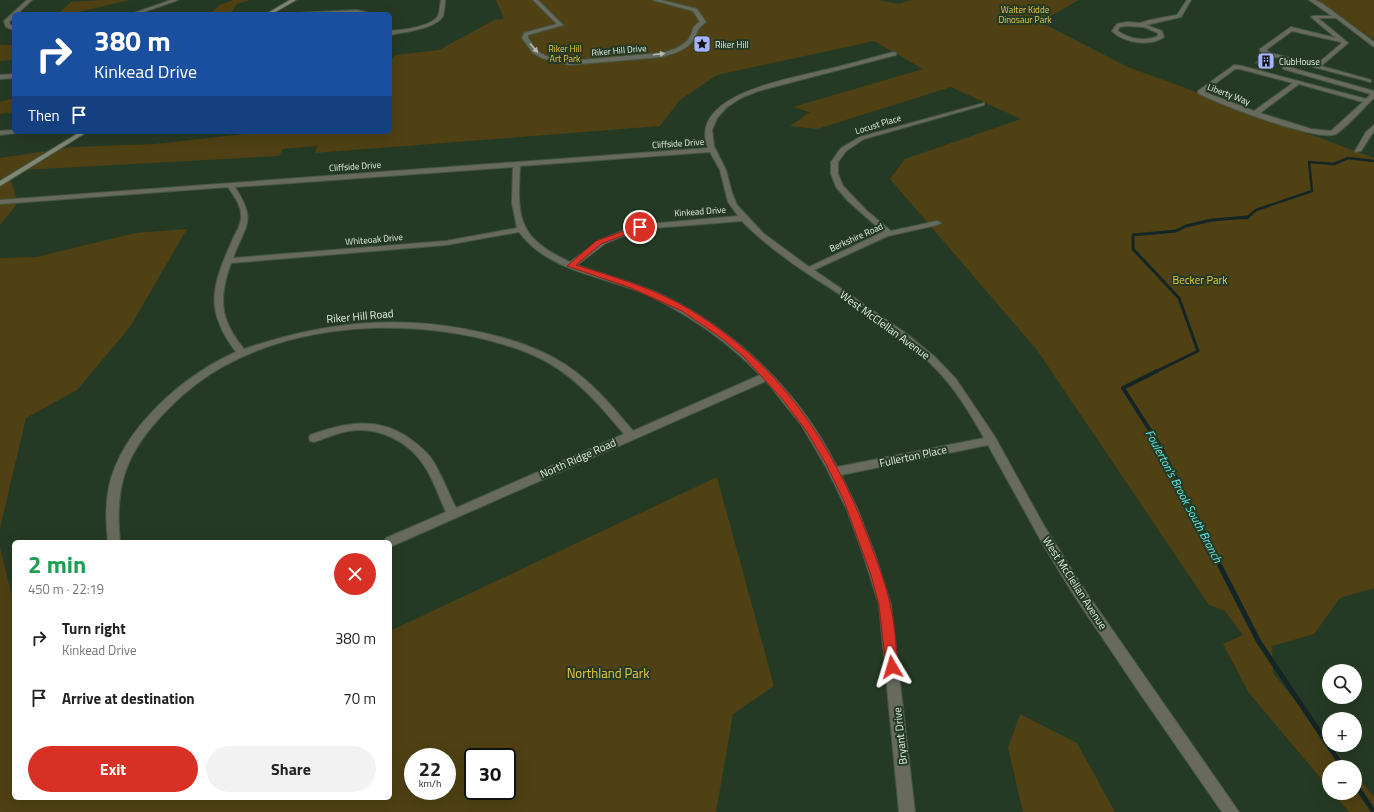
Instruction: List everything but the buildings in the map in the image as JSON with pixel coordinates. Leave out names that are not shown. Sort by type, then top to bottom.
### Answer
[{"type":"street","points":[[16,12],[30,0]]},
{"type":"street","points":[[139,12],[176,0]]},
{"type":"street","points":[[272,12],[294,0]]},
{"type":"street","points":[[392,33],[420,27],[434,22],[440,16],[443,0]]},
{"type":"street","name":"Riker Hill Drive","points":[[535,0],[560,24],[531,31],[526,34],[525,38],[535,52],[544,57],[569,63],[661,55],[679,49],[691,40],[696,26],[703,22],[694,10],[655,0]]},
{"type":"street","points":[[1141,25],[1155,29],[1162,35],[1161,37],[1152,40],[1136,39],[1122,36],[1115,30],[1117,26],[1121,25],[1141,25],[1147,22],[1179,16],[1190,0]]},
{"type":"street","points":[[1311,0],[1347,24],[1374,45]]},
{"type":"street","points":[[327,12],[357,10],[364,12]]},
{"type":"street","points":[[12,16],[6,22],[8,26],[12,27]]},
{"type":"street","points":[[1317,67],[1344,45],[1342,41],[1313,17],[1337,17]]},
{"type":"street","points":[[1342,41],[1291,29],[1262,49],[1264,52],[1294,61],[1369,81]]},
{"type":"street","name":"West McClellan Avenue","points":[[894,54],[770,85],[742,96],[722,109],[712,122],[709,135],[712,150],[723,170],[730,199],[734,207],[762,235],[783,253],[893,328],[934,361],[966,399],[991,440],[1058,560],[1231,812]]},
{"type":"street","points":[[1275,76],[1294,61]]},
{"type":"street","name":"Liberty Way","points":[[1368,102],[1298,82],[1237,67],[1200,92],[1207,96],[1313,132],[1330,135],[1368,102],[1374,94]]},
{"type":"street","points":[[1285,68],[1374,94]]},
{"type":"street","points":[[0,78],[12,76]]},
{"type":"street","points":[[1256,113],[1298,82]]},
{"type":"street","name":"Locust Place","points":[[889,233],[841,190],[833,175],[834,161],[840,153],[852,143],[867,136],[982,104]]},
{"type":"street","points":[[1358,152],[1368,133],[1374,127]]},
{"type":"street","points":[[0,133],[12,132]]},
{"type":"street","points":[[0,184],[81,134]]},
{"type":"street","name":"Cliffside Drive","points":[[0,202],[712,150]]},
{"type":"street","name":"Bryant Drive","points":[[517,164],[516,211],[522,229],[528,238],[538,246],[571,266],[633,286],[685,310],[723,335],[746,354],[767,376],[811,430],[835,472],[862,532],[877,575],[885,605],[907,812]]},
{"type":"street","points":[[114,540],[111,521],[115,480],[131,446],[155,416],[184,390],[216,367],[242,353],[229,338],[221,322],[218,306],[222,279],[245,220],[245,214],[230,184]]},
{"type":"street","name":"Kinkead Drive","points":[[571,266],[598,243],[640,227],[745,218]]},
{"type":"street","name":"Berkshire Road","points":[[808,270],[870,240],[889,233],[937,223]]},
{"type":"street","name":"Whiteoak Drive","points":[[228,261],[446,243],[522,229]]},
{"type":"street","name":"Riker Hill Road","points":[[242,353],[300,336],[356,327],[409,325],[434,326],[471,332],[531,351],[559,364],[590,390],[631,435]]},
{"type":"street","name":"North Ridge Road","points":[[392,541],[767,376]]},
{"type":"street","points":[[314,438],[349,426],[377,427],[389,431],[417,450],[428,463],[453,514]]},
{"type":"street","name":"Fullerton Place","points":[[835,472],[991,440]]},
{"type":"green space","points":[[130,0],[78,12],[60,12],[71,2]]},
{"type":"green space","points":[[233,0],[249,0],[237,4],[232,12],[212,12],[220,5]]},
{"type":"green space","name":"Becker Park","points":[[496,0],[878,0],[899,4],[911,0],[1079,0],[1040,22],[1128,67],[1374,158],[1374,588],[1340,598],[1314,634],[1272,646],[1273,673],[1322,733],[1322,752],[1337,752],[1343,760],[1322,760],[1322,780],[1249,693],[1223,644],[1243,635],[1225,611],[1209,605],[1037,350],[890,179],[905,159],[1021,119],[951,87],[817,129],[790,126],[810,112],[793,107],[923,69],[874,41],[717,75],[680,100],[660,126],[315,153],[317,146],[283,149],[279,156],[23,170],[10,178],[18,203],[0,225],[0,158],[73,147],[154,144],[245,134],[392,134],[392,59],[396,55],[439,50],[494,20],[504,19]]},
{"type":"green space","points":[[1318,0],[1374,0],[1374,40]]},
{"type":"green space","points":[[0,45],[12,45],[12,60],[0,61]]},
{"type":"green space","points":[[12,99],[12,112],[0,114],[0,102]]},
{"type":"green space","points":[[187,229],[130,327],[77,390],[26,418],[0,528],[0,258],[37,257],[135,233]]},
{"type":"green space","name":"Northland Park","points":[[717,477],[774,686],[733,714],[716,812],[0,812],[0,547],[12,597],[12,800],[392,800],[392,630]]},
{"type":"green space","points":[[1020,714],[1077,743],[1115,812],[1023,812],[1008,748]]},
{"type":"green space","points":[[1362,782],[1374,797],[1374,812],[1349,812],[1339,800],[1362,800]]},
{"type":"waterway","name":"Foulerton's Brook South Branch","points":[[1241,218],[1247,218],[1256,210],[1312,191],[1309,162],[1334,164],[1348,158],[1374,161]]},
{"type":"waterway","name":"Foulerton's Brook South Branch","points":[[1155,372],[1198,351],[1179,298],[1133,249],[1133,235],[1176,231],[1186,226],[1212,220],[1248,217]]},
{"type":"waterway","name":"Foulerton's Brook South Branch","points":[[1155,372],[1123,388],[1160,446],[1221,567]]},
{"type":"waterway","name":"Foulerton's Brook South Branch","points":[[1220,566],[1259,642],[1338,760]]},
{"type":"waterway","name":"Foulerton's Brook South Branch","points":[[1362,794],[1374,812]]},
{"type":"place","name":"Riker Hill","points":[[702,44]]},
{"type":"place","name":"ClubHouse","points":[[1266,61]]},
{"type":"route","points":[[640,227],[624,231],[598,243],[571,266],[582,271],[633,286],[685,310],[723,335],[746,354],[757,364],[786,398],[811,430],[831,463],[862,532],[877,575],[885,605],[892,667]]},
{"type":"park label","name":"Walter Kidde Dinosaur Park","points":[[1025,14]]},
{"type":"park label","name":"Riker Hill Art Park","points":[[565,54]]}]
